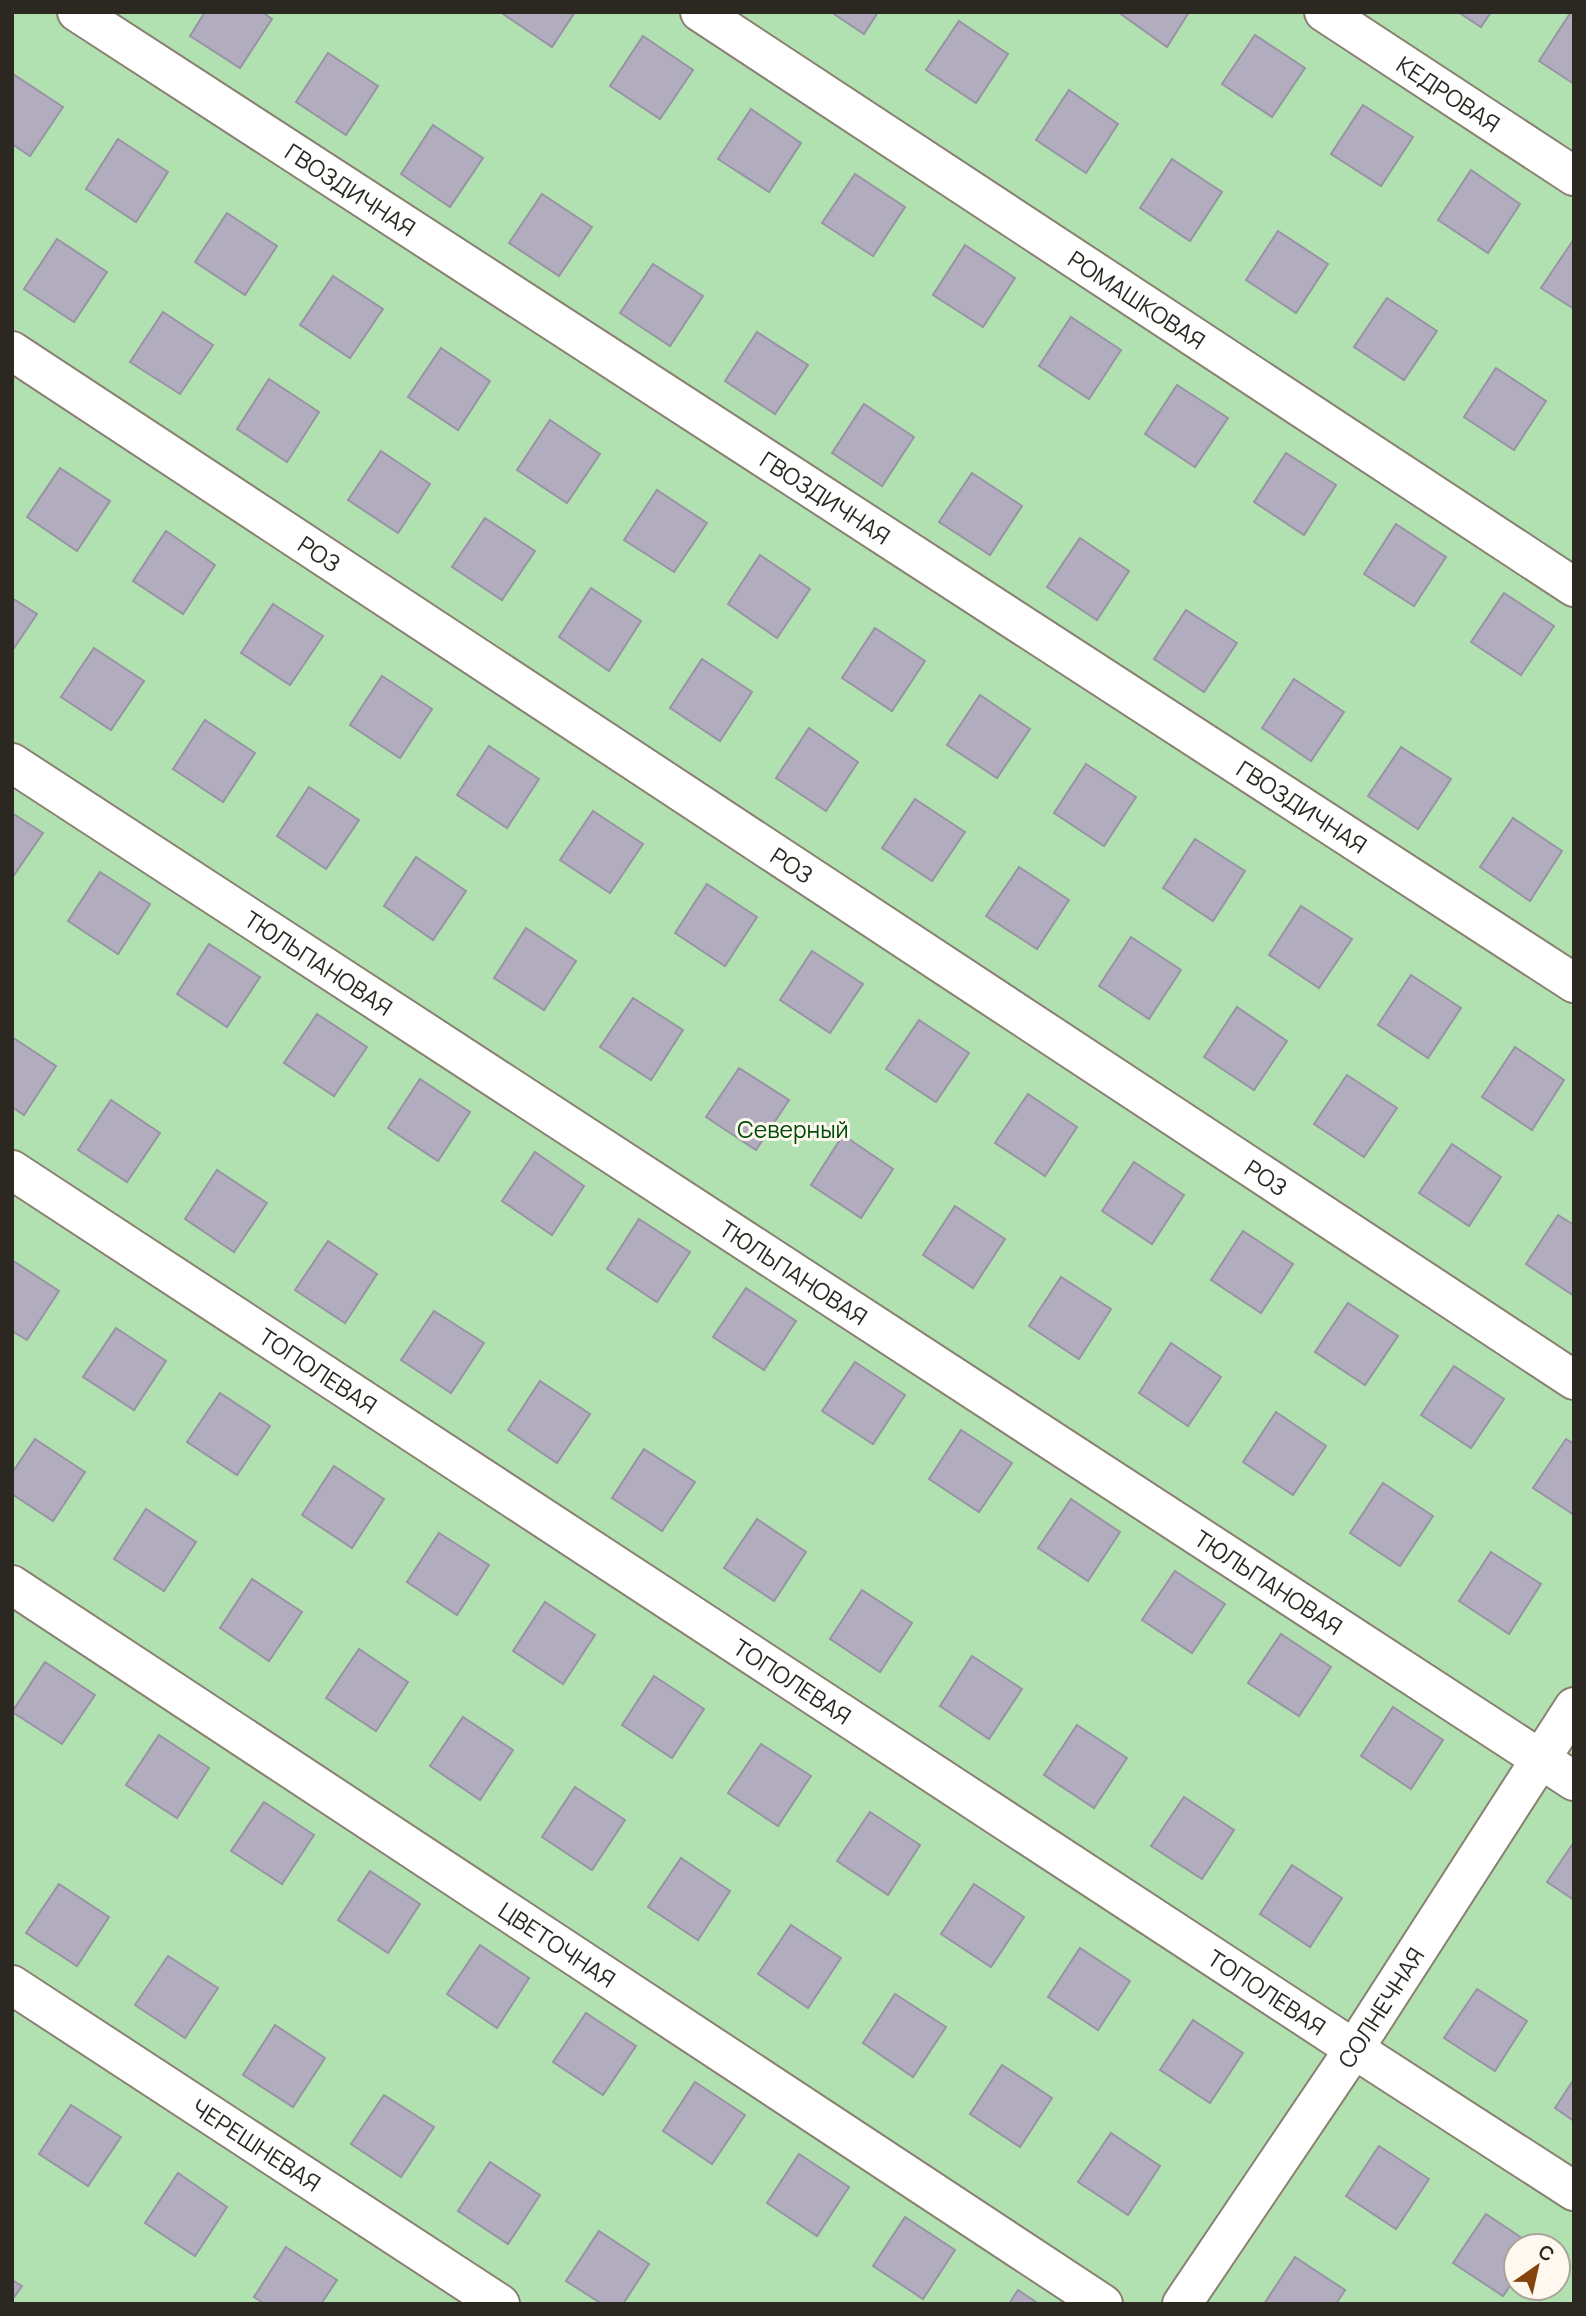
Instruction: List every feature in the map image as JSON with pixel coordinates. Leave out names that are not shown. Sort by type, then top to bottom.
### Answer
[{"type":"street","name":"ГВОЗДИЧНАЯ","points":[[77,12],[1574,983]]},
{"type":"street","name":"РОМАШКОВАЯ","points":[[700,12],[1574,587]]},
{"type":"street","name":"КЕДРОВАЯ","points":[[1324,12],[1574,176]]},
{"type":"street","name":"РОЗ","points":[[12,351],[1574,1380]]},
{"type":"street","name":"ТЮЛЬПАНОВАЯ","points":[[12,762],[1574,1781]]},
{"type":"street","name":"ТОПОЛЕВАЯ","points":[[12,1170],[1574,2191]]},
{"type":"street","name":"ЦВЕТОЧНАЯ","points":[[12,1585],[1103,2304]]},
{"type":"street","name":"СОЛНЕЧНАЯ","points":[[1182,2304],[1354,2049],[1574,1707]]},
{"type":"street","name":"ЧЕРЕШНЕВАЯ","points":[[12,1985],[500,2304]]},
{"type":"green space","name":"Северный","points":[[12,12],[1574,12],[1574,2304],[12,2304]]},
{"type":"building","points":[[205,12],[262,12],[272,19],[240,68],[190,36]]},
{"type":"building","points":[[575,12],[552,47],[503,14]]},
{"type":"building","points":[[831,12],[878,12],[864,34]]},
{"type":"building","points":[[1118,12],[1189,12],[1167,47]]},
{"type":"building","points":[[1458,12],[1491,12],[1481,27]]},
{"type":"building","points":[[1571,12],[1574,13],[1574,84],[1539,61]]},
{"type":"building","points":[[959,21],[1008,54],[976,103],[926,70]]},
{"type":"building","points":[[1255,35],[1305,68],[1272,117],[1222,84]]},
{"type":"building","points":[[643,36],[693,70],[660,119],[610,86]]},
{"type":"building","points":[[328,53],[378,86],[346,135],[296,102]]},
{"type":"building","points":[[13,74],[63,107],[30,156],[12,144]]},
{"type":"building","points":[[1069,90],[1118,124],[1086,173],[1036,140]]},
{"type":"building","points":[[1363,105],[1413,137],[1381,186],[1331,154]]},
{"type":"building","points":[[751,109],[801,143],[769,192],[718,159]]},
{"type":"building","points":[[433,125],[483,158],[450,207],[401,174]]},
{"type":"building","points":[[118,139],[168,172],[136,222],[86,189]]},
{"type":"building","points":[[1172,159],[1222,192],[1190,241],[1140,208]]},
{"type":"building","points":[[1471,170],[1520,204],[1488,253],[1438,220]]},
{"type":"building","points":[[855,174],[905,207],[873,256],[822,223]]},
{"type":"building","points":[[542,194],[592,227],[559,276],[509,243]]},
{"type":"building","points":[[227,213],[277,246],[245,295],[195,262]]},
{"type":"building","points":[[1278,231],[1328,264],[1296,313],[1246,280]]},
{"type":"building","points":[[57,239],[107,272],[74,322],[24,289]]},
{"type":"building","points":[[1574,239],[1574,309],[1541,288]]},
{"type":"building","points":[[965,245],[1015,278],[983,327],[933,295]]},
{"type":"building","points":[[653,264],[703,296],[670,346],[620,313]]},
{"type":"building","points":[[333,276],[383,309],[350,358],[300,325]]},
{"type":"building","points":[[1387,298],[1437,331],[1404,380],[1354,347]]},
{"type":"building","points":[[163,312],[213,345],[180,394],[130,362]]},
{"type":"building","points":[[1071,317],[1121,350],[1089,399],[1039,366]]},
{"type":"building","points":[[757,332],[808,365],[775,414],[725,381]]},
{"type":"building","points":[[441,348],[490,381],[458,430],[408,397]]},
{"type":"building","points":[[1496,368],[1546,401],[1514,450],[1464,417]]},
{"type":"building","points":[[269,379],[319,412],[287,462],[237,429]]},
{"type":"building","points":[[1177,385],[1228,418],[1195,467],[1145,434]]},
{"type":"building","points":[[864,404],[914,437],[882,486],[832,453]]},
{"type":"building","points":[[550,420],[600,454],[567,503],[517,470]]},
{"type":"building","points":[[381,451],[430,484],[398,533],[348,500]]},
{"type":"building","points":[[1286,453],[1336,485],[1304,535],[1254,502]]},
{"type":"building","points":[[60,468],[110,501],[77,551],[27,517]]},
{"type":"building","points":[[972,473],[1022,506],[990,555],[939,522]]},
{"type":"building","points":[[657,490],[707,523],[674,572],[624,540]]},
{"type":"building","points":[[485,518],[535,551],[502,600],[452,567]]},
{"type":"building","points":[[1396,524],[1446,557],[1414,606],[1364,574]]},
{"type":"building","points":[[166,531],[215,565],[183,614],[133,581]]},
{"type":"building","points":[[1080,538],[1129,571],[1097,620],[1047,587]]},
{"type":"building","points":[[760,555],[810,589],[777,638],[728,604]]},
{"type":"building","points":[[591,588],[641,621],[609,671],[559,637]]},
{"type":"building","points":[[1504,593],[1554,626],[1521,675],[1471,642]]},
{"type":"building","points":[[12,598],[37,614],[12,651]]},
{"type":"building","points":[[273,604],[323,636],[290,685],[241,653]]},
{"type":"building","points":[[1186,610],[1237,643],[1204,692],[1154,659]]},
{"type":"building","points":[[875,628],[925,661],[892,711],[842,678]]},
{"type":"building","points":[[94,648],[144,681],[111,730],[61,697]]},
{"type":"building","points":[[702,659],[752,692],[720,741],[670,708]]},
{"type":"building","points":[[382,676],[432,709],[400,758],[350,725]]},
{"type":"building","points":[[1294,679],[1344,712],[1311,761],[1262,728]]},
{"type":"building","points":[[980,695],[1030,729],[997,778],[947,745]]},
{"type":"building","points":[[205,720],[255,753],[223,802],[173,769]]},
{"type":"building","points":[[809,728],[858,762],[826,811],[776,778]]},
{"type":"building","points":[[489,746],[539,779],[507,828],[457,795]]},
{"type":"building","points":[[1401,747],[1451,779],[1418,829],[1368,796]]},
{"type":"building","points":[[1086,764],[1136,797],[1104,846],[1054,813]]},
{"type":"building","points":[[309,787],[359,820],[326,869],[277,836]]},
{"type":"building","points":[[915,799],[965,832],[932,881],[882,848]]},
{"type":"building","points":[[593,811],[643,844],[610,893],[560,860]]},
{"type":"building","points":[[12,813],[43,833],[12,878]]},
{"type":"building","points":[[1513,818],[1562,851],[1530,901],[1480,867]]},
{"type":"building","points":[[1195,839],[1245,871],[1213,921],[1163,888]]},
{"type":"building","points":[[416,857],[466,891],[433,940],[384,906]]},
{"type":"building","points":[[1019,867],[1069,900],[1037,949],[986,916]]},
{"type":"building","points":[[100,872],[150,904],[118,954],[68,921]]},
{"type":"building","points":[[707,884],[757,917],[725,966],[675,933]]},
{"type":"building","points":[[1301,906],[1352,939],[1319,988],[1269,955]]},
{"type":"building","points":[[526,928],[576,961],[544,1010],[494,978]]},
{"type":"building","points":[[1131,937],[1181,970],[1149,1019],[1099,986]]},
{"type":"building","points":[[209,944],[260,977],[227,1027],[177,994]]},
{"type":"building","points":[[812,951],[863,984],[830,1033],[780,1000]]},
{"type":"building","points":[[1411,975],[1461,1008],[1428,1058],[1378,1025]]},
{"type":"building","points":[[633,998],[683,1030],[651,1080],[600,1047]]},
{"type":"building","points":[[1237,1007],[1287,1041],[1254,1090],[1204,1057]]},
{"type":"building","points":[[317,1014],[367,1047],[334,1096],[284,1063]]},
{"type":"building","points":[[919,1020],[969,1053],[936,1102],[886,1069]]},
{"type":"building","points":[[12,1037],[56,1066],[24,1115],[12,1107]]},
{"type":"building","points":[[1515,1047],[1564,1080],[1532,1130],[1482,1097]]},
{"type":"building","points":[[739,1068],[789,1100],[756,1150],[706,1117]]},
{"type":"building","points":[[1347,1075],[1397,1108],[1364,1157],[1314,1124]]},
{"type":"building","points":[[420,1079],[470,1112],[438,1161],[388,1128]]},
{"type":"building","points":[[1028,1094],[1077,1127],[1045,1176],[995,1143]]},
{"type":"building","points":[[111,1100],[160,1133],[127,1182],[78,1150]]},
{"type":"building","points":[[843,1135],[893,1169],[861,1218],[811,1185]]},
{"type":"building","points":[[1452,1144],[1501,1177],[1469,1226],[1419,1193]]},
{"type":"building","points":[[535,1152],[584,1186],[552,1235],[502,1201]]},
{"type":"building","points":[[1134,1162],[1184,1195],[1152,1244],[1102,1211]]},
{"type":"building","points":[[217,1170],[267,1203],[234,1252],[185,1219]]},
{"type":"building","points":[[955,1206],[1005,1239],[973,1288],[923,1255]]},
{"type":"building","points":[[1558,1215],[1574,1225],[1574,1296],[1526,1264]]},
{"type":"building","points":[[639,1219],[690,1252],[657,1302],[607,1269]]},
{"type":"building","points":[[1243,1231],[1293,1264],[1261,1313],[1211,1280]]},
{"type":"building","points":[[328,1241],[377,1274],[345,1323],[295,1290]]},
{"type":"building","points":[[12,1260],[59,1291],[27,1340],[12,1331]]},
{"type":"building","points":[[1061,1277],[1111,1309],[1079,1359],[1029,1326]]},
{"type":"building","points":[[746,1288],[796,1321],[764,1370],[713,1337]]},
{"type":"building","points":[[1348,1303],[1398,1336],[1365,1385],[1315,1352]]},
{"type":"building","points":[[434,1311],[484,1343],[451,1393],[401,1360]]},
{"type":"building","points":[[116,1328],[166,1361],[134,1410],[83,1377]]},
{"type":"building","points":[[1171,1343],[1221,1377],[1188,1426],[1139,1393]]},
{"type":"building","points":[[855,1362],[905,1395],[873,1444],[822,1411]]},
{"type":"building","points":[[1454,1366],[1504,1399],[1471,1448],[1421,1415]]},
{"type":"building","points":[[540,1381],[590,1414],[557,1463],[508,1430]]},
{"type":"building","points":[[220,1393],[270,1426],[237,1475],[187,1442]]},
{"type":"building","points":[[1276,1412],[1326,1446],[1293,1495],[1243,1462]]},
{"type":"building","points":[[961,1430],[1012,1463],[979,1512],[929,1479]]},
{"type":"building","points":[[35,1439],[85,1472],[53,1521],[12,1494],[12,1473]]},
{"type":"building","points":[[1566,1439],[1574,1444],[1574,1515],[1533,1488]]},
{"type":"building","points":[[644,1449],[695,1482],[662,1531],[612,1498]]},
{"type":"building","points":[[334,1466],[384,1499],[352,1548],[302,1515]]},
{"type":"building","points":[[1383,1483],[1433,1516],[1400,1566],[1350,1533]]},
{"type":"building","points":[[1071,1499],[1120,1532],[1088,1581],[1038,1548]]},
{"type":"building","points":[[146,1509],[196,1542],[164,1591],[114,1559]]},
{"type":"building","points":[[757,1519],[806,1552],[774,1601],[724,1568]]},
{"type":"building","points":[[439,1533],[489,1565],[457,1615],[407,1582]]},
{"type":"building","points":[[1491,1552],[1541,1584],[1509,1634],[1459,1601]]},
{"type":"building","points":[[1175,1571],[1225,1604],[1192,1653],[1142,1620]]},
{"type":"building","points":[[252,1579],[302,1612],[269,1661],[220,1628]]},
{"type":"building","points":[[862,1590],[912,1623],[880,1672],[830,1639]]},
{"type":"building","points":[[545,1602],[595,1635],[563,1684],[513,1651]]},
{"type":"building","points":[[1281,1634],[1331,1667],[1299,1716],[1248,1683]]},
{"type":"building","points":[[359,1649],[408,1682],[376,1731],[326,1698]]},
{"type":"building","points":[[972,1656],[1022,1689],[989,1739],[940,1706]]},
{"type":"building","points":[[45,1662],[95,1695],[62,1744],[12,1712]]},
{"type":"building","points":[[654,1676],[704,1709],[672,1758],[622,1725]]},
{"type":"building","points":[[1393,1707],[1443,1740],[1411,1789],[1361,1756]]},
{"type":"building","points":[[463,1717],[513,1750],[480,1800],[430,1766]]},
{"type":"building","points":[[1077,1725],[1127,1758],[1094,1808],[1044,1775]]},
{"type":"building","points":[[159,1735],[209,1768],[177,1818],[126,1785]]},
{"type":"building","points":[[761,1744],[811,1776],[778,1826],[728,1793]]},
{"type":"building","points":[[575,1787],[625,1820],[592,1870],[542,1837]]},
{"type":"building","points":[[1184,1797],[1234,1830],[1202,1879],[1151,1846]]},
{"type":"building","points":[[264,1802],[314,1835],[282,1884],[231,1851]]},
{"type":"building","points":[[870,1812],[920,1845],[888,1895],[837,1861]]},
{"type":"building","points":[[1574,1842],[1574,1900],[1547,1882]]},
{"type":"building","points":[[681,1858],[730,1891],[698,1940],[648,1907]]},
{"type":"building","points":[[1292,1865],[1342,1898],[1310,1947],[1260,1914]]},
{"type":"building","points":[[370,1871],[420,1904],[388,1953],[338,1920]]},
{"type":"building","points":[[59,1884],[109,1917],[77,1966],[26,1933]]},
{"type":"building","points":[[974,1884],[1024,1917],[991,1967],[941,1934]]},
{"type":"building","points":[[791,1925],[841,1958],[808,2008],[758,1974]]},
{"type":"building","points":[[480,1945],[529,1978],[497,2028],[447,1994]]},
{"type":"building","points":[[1080,1948],[1130,1981],[1098,2030],[1048,1997]]},
{"type":"building","points":[[168,1956],[218,1988],[185,2038],[135,2005]]},
{"type":"building","points":[[1477,1989],[1527,2021],[1495,2071],[1444,2038]]},
{"type":"building","points":[[895,1994],[946,2027],[913,2077],[863,2043]]},
{"type":"building","points":[[586,2013],[636,2046],[603,2095],[553,2062]]},
{"type":"building","points":[[1193,2020],[1243,2053],[1210,2103],[1160,2070]]},
{"type":"building","points":[[275,2025],[325,2058],[293,2107],[243,2075]]},
{"type":"building","points":[[1002,2065],[1052,2098],[1020,2147],[970,2114]]},
{"type":"building","points":[[1574,2079],[1574,2121],[1555,2108]]},
{"type":"building","points":[[695,2082],[745,2115],[712,2164],[663,2131]]},
{"type":"building","points":[[384,2095],[434,2127],[401,2177],[351,2144]]},
{"type":"building","points":[[71,2105],[121,2137],[88,2186],[39,2154]]},
{"type":"building","points":[[1111,2133],[1160,2166],[1128,2215],[1078,2182]]},
{"type":"building","points":[[1379,2146],[1429,2179],[1396,2229],[1346,2196]]},
{"type":"building","points":[[799,2154],[849,2187],[817,2236],[767,2203]]},
{"type":"building","points":[[490,2162],[540,2195],[508,2244],[458,2211]]},
{"type":"building","points":[[178,2173],[227,2207],[195,2256],[145,2223]]},
{"type":"building","points":[[1486,2214],[1513,2232],[1502,2232],[1502,2295],[1453,2263]]},
{"type":"building","points":[[905,2217],[955,2250],[923,2299],[873,2266]]},
{"type":"building","points":[[599,2231],[649,2264],[623,2304],[602,2304],[566,2281]]},
{"type":"building","points":[[286,2247],[337,2280],[321,2304],[265,2304],[254,2297]]},
{"type":"building","points":[[1295,2257],[1345,2290],[1336,2304],[1264,2304]]},
{"type":"building","points":[[12,2280],[22,2286],[12,2300]]},
{"type":"building","points":[[1018,2290],[1039,2304],[1009,2304]]}]
